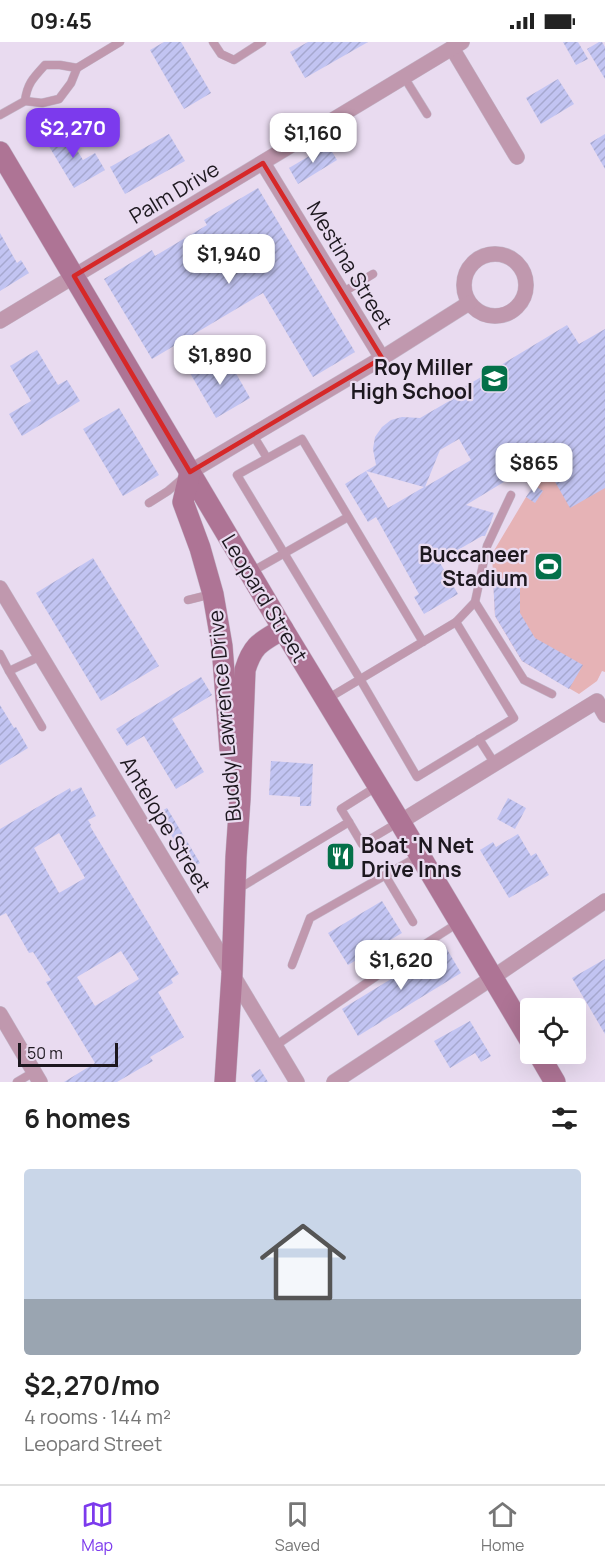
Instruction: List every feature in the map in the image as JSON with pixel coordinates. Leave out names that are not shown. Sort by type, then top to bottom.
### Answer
[{"type":"main road","name":"Leopard Street","points":[[0,152],[520,1024]]},
{"type":"main road","name":"Buddy Lawrence Drive","points":[[190,472],[183,502],[200,548],[213,594],[220,650],[236,857]]},
{"type":"main road","name":"Buddy Lawrence Drive","points":[[225,1082],[232,974],[244,670],[249,655],[258,644],[283,629]]},
{"type":"main road","points":[[220,650],[258,644]]},
{"type":"main road","points":[[220,650],[244,670]]},
{"type":"main road","points":[[544,1064],[555,1082]]},
{"type":"street","name":"Palm Drive","points":[[0,321],[457,45]]},
{"type":"street","points":[[457,45],[517,157]]},
{"type":"street","name":"Mestina Street","points":[[263,163],[382,358]]},
{"type":"street","points":[[501,254],[511,258],[519,265],[524,274],[525,294],[513,310],[505,315],[485,315],[469,303],[464,294],[463,283],[472,263],[480,257],[501,254]]},
{"type":"street","points":[[190,472],[382,358],[469,303]]},
{"type":"street","name":"Antelope Street","points":[[0,588],[297,1082]]},
{"type":"street","points":[[400,822],[597,701],[605,715]]},
{"type":"street","points":[[334,1082],[605,901]]},
{"type":"street","points":[[0,1014],[37,1077]]},
{"type":"lane","points":[[0,115],[25,101],[42,103],[59,99],[72,83],[77,68],[120,42]]},
{"type":"lane","points":[[213,42],[221,54],[234,60],[262,42]]},
{"type":"lane","points":[[25,101],[27,87],[45,65],[77,68]]},
{"type":"lane","points":[[404,77],[427,114]]},
{"type":"lane","points":[[342,292],[373,274]]},
{"type":"lane","points":[[253,435],[267,458]]},
{"type":"lane","points":[[423,642],[302,439],[237,475],[417,777],[514,718],[456,622]]},
{"type":"lane","points":[[149,503],[168,491],[190,472]]},
{"type":"lane","points":[[326,700],[456,622],[475,602],[487,546],[511,495]]},
{"type":"lane","points":[[250,573],[348,517]]},
{"type":"lane","points":[[188,600],[213,594]]},
{"type":"lane","points":[[475,602],[524,680],[552,694]]},
{"type":"lane","points":[[0,654],[42,727]]},
{"type":"lane","points":[[9,671],[40,656]]},
{"type":"lane","points":[[479,739],[495,764]]},
{"type":"lane","points":[[378,786],[341,809],[362,844],[400,822]]},
{"type":"lane","points":[[234,892],[349,822]]},
{"type":"lane","points":[[292,964],[310,918],[420,855]]},
{"type":"lane","points":[[385,875],[413,922]]},
{"type":"lane","points":[[275,1046],[459,922]]},
{"type":"lane","points":[[17,1082],[37,1077]]},
{"type":"highlighted area","points":[[263,163],[382,358],[190,472],[74,276]]},
{"type":"shaded area","name":"Buccaneer Stadium","points":[[605,434],[605,672],[602,671],[597,681],[579,694],[522,661],[495,616],[492,554],[526,497],[547,468]]},
{"type":"building","points":[[164,42],[181,42],[211,93],[184,109],[150,50]]},
{"type":"building","points":[[308,42],[368,42],[305,78],[290,52]]},
{"type":"building","points":[[563,42],[578,42],[588,59],[576,65]]},
{"type":"building","points":[[602,42],[605,47],[605,79],[587,49]]},
{"type":"building","points":[[558,79],[574,104],[541,124],[526,98]]},
{"type":"building","points":[[63,127],[83,160],[95,153],[105,170],[74,188],[44,138]]},
{"type":"building","points":[[169,134],[185,161],[125,194],[110,167]]},
{"type":"building","points":[[605,134],[605,169],[590,143]]},
{"type":"building","points":[[328,145],[337,160],[298,184],[289,168]]},
{"type":"building","points":[[258,188],[355,352],[313,377],[263,293],[152,359],[104,279],[152,250],[155,256],[207,225],[204,220]]},
{"type":"building","points":[[0,233],[17,263],[21,260],[29,273],[0,291]]},
{"type":"building","points":[[567,325],[579,344],[605,329],[605,488],[570,508],[546,466],[555,451],[466,505],[494,513],[485,536],[439,561],[458,594],[424,614],[414,597],[419,594],[376,517],[368,522],[345,484],[366,471],[376,465],[373,449],[375,437],[391,420],[402,417],[420,418],[451,400],[448,397]],"holes":[[[459,439],[471,460],[425,487],[440,450]],[[366,471],[424,487],[388,508]]]},
{"type":"building","points":[[37,350],[58,385],[67,380],[80,401],[22,436],[9,414],[31,401],[10,366]]},
{"type":"building","points":[[225,354],[250,398],[216,418],[190,373]]},
{"type":"building","points":[[119,408],[159,475],[123,496],[83,429]]},
{"type":"building","points":[[534,485],[543,491],[535,503],[526,497]]},
{"type":"building","points":[[93,558],[159,666],[101,701],[36,593]]},
{"type":"building","points":[[520,578],[520,613],[535,638],[583,665],[569,689],[522,661],[495,616],[493,579]]},
{"type":"building","points":[[201,677],[212,695],[172,719],[204,772],[176,789],[144,736],[127,746],[116,729]]},
{"type":"building","points":[[0,705],[28,748],[0,765]]},
{"type":"building","points":[[271,761],[313,764],[311,806],[300,806],[300,797],[269,795]]},
{"type":"building","points":[[81,787],[96,816],[88,820],[90,826],[179,974],[171,979],[173,983],[158,992],[184,1037],[150,1057],[153,1061],[117,1082],[64,1082],[95,1063],[46,982],[51,980],[33,952],[29,953],[6,913],[0,916],[0,829],[70,788],[71,792]],"holes":[[[59,833],[85,878],[59,893],[34,848]],[[121,951],[139,979],[95,1006],[77,977]]]},
{"type":"building","points":[[508,798],[526,808],[515,829],[497,819]]},
{"type":"building","points":[[167,808],[200,863],[191,868],[158,813]]},
{"type":"building","points":[[518,834],[531,856],[536,853],[549,875],[509,898],[480,850],[493,842],[496,847]]},
{"type":"building","name":"Boat 'N Net Drive Inns","points":[[345,844],[353,858],[335,869],[326,856]]},
{"type":"building","points":[[382,901],[402,933],[348,965],[328,933]]},
{"type":"building","points":[[445,946],[461,973],[358,1036],[342,1009]]},
{"type":"building","points":[[605,959],[605,1034],[586,998],[584,998],[572,978]]},
{"type":"building","points":[[470,1021],[491,1056],[481,1062],[475,1053],[450,1068],[434,1041]]},
{"type":"building","points":[[260,1069],[268,1082],[255,1082],[251,1075]]},
{"type":"place","name":"Roy Miller High School","points":[[494,379]]},
{"type":"place","name":"Buccaneer Stadium","points":[[549,566]]},
{"type":"place","name":"Boat 'N Net Drive Inns","points":[[340,857]]}]
